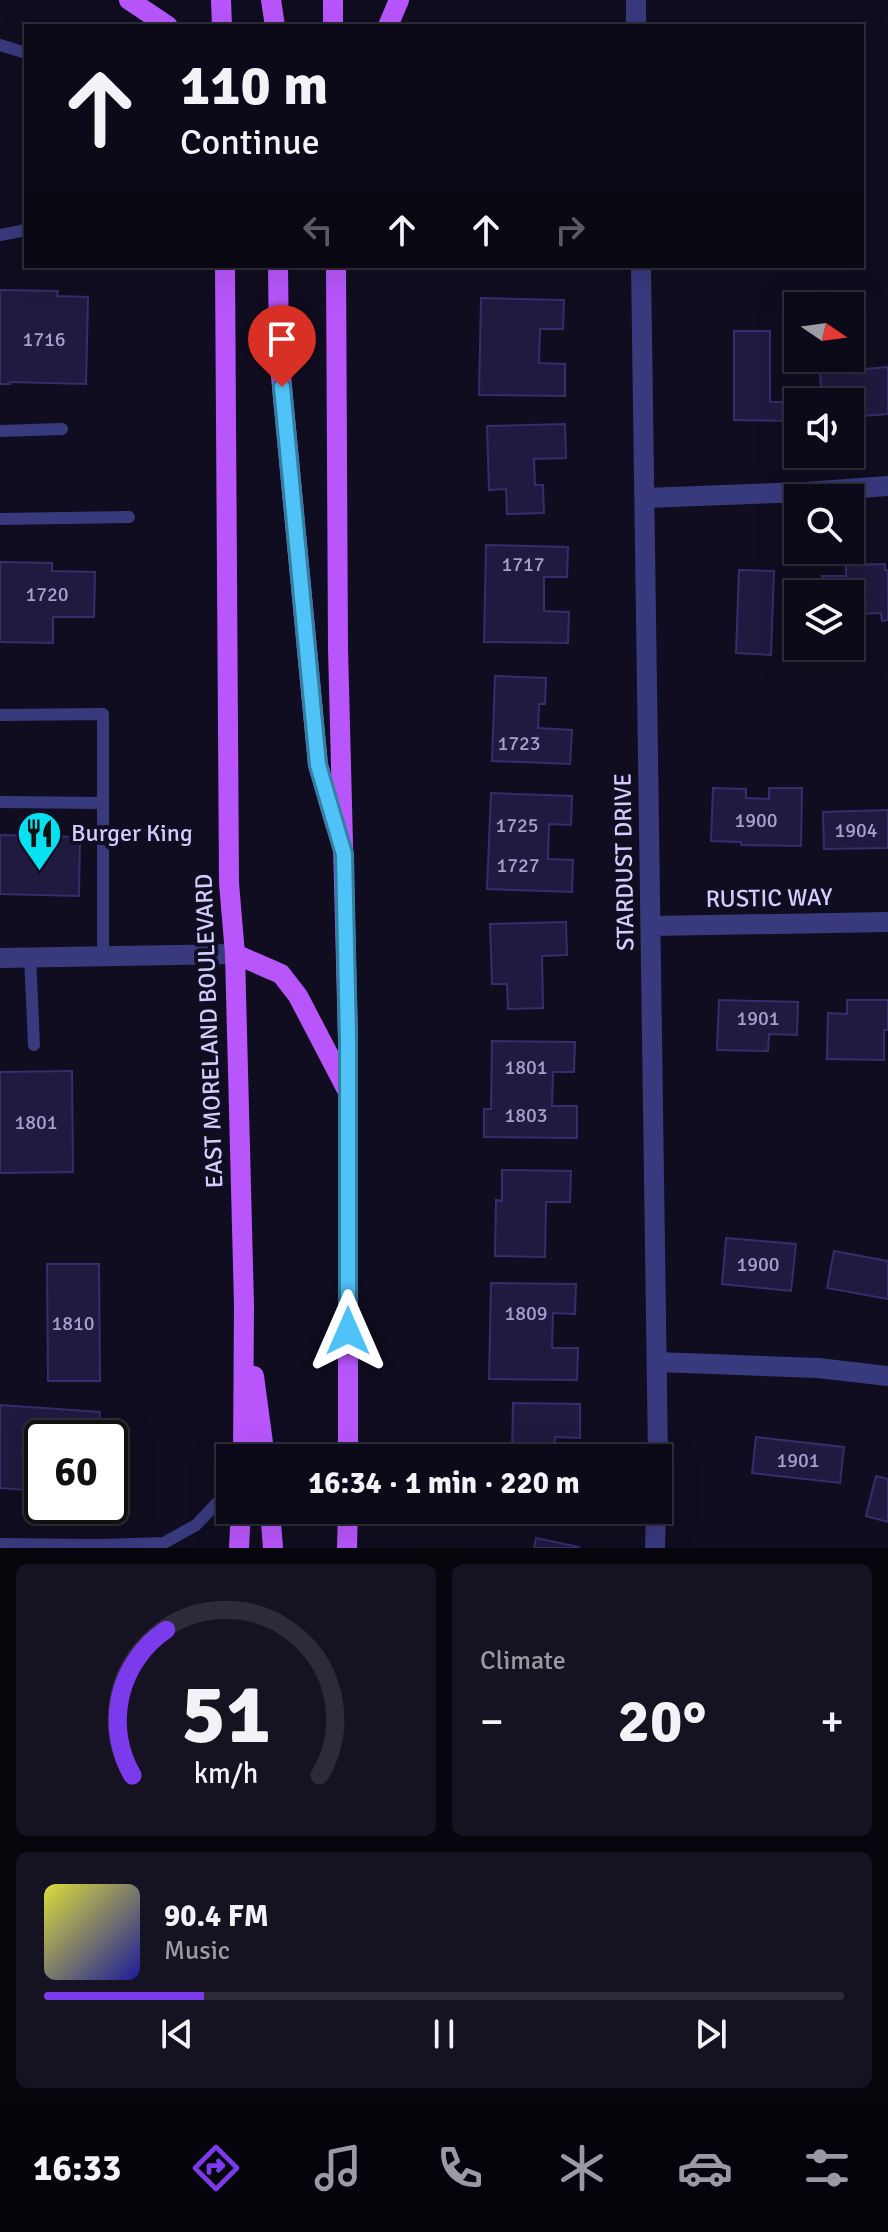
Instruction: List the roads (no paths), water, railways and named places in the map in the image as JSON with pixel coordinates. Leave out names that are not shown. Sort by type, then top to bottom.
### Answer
[{"type":"main road","points":[[129,0],[165,24]]},
{"type":"main road","points":[[221,0],[222,24]]},
{"type":"main road","points":[[271,0],[275,24]]},
{"type":"main road","points":[[333,0],[333,24]]},
{"type":"main road","points":[[389,24],[399,0]]},
{"type":"main road","name":"EAST MORELAND BOULEVARD","points":[[225,268],[229,883],[235,954],[244,1305],[243,1444]]},
{"type":"main road","points":[[278,268],[279,355],[318,765],[344,854]]},
{"type":"main road","points":[[336,268],[338,648],[348,1092],[348,1444]]},
{"type":"main road","points":[[235,954],[281,974],[298,996],[348,1092]]},
{"type":"main road","points":[[244,1305],[263,1444]]},
{"type":"main road","points":[[239,1548],[240,1524]]},
{"type":"main road","points":[[271,1524],[273,1548]]},
{"type":"main road","points":[[347,1548],[348,1524]]},
{"type":"street","points":[[636,0],[636,24]]},
{"type":"street","name":"STARDUST DRIVE","points":[[641,268],[658,1444]]},
{"type":"street","points":[[645,498],[888,486]]},
{"type":"street","name":"RUSTIC WAY","points":[[651,926],[888,922]]},
{"type":"street","points":[[0,958],[235,954]]},
{"type":"street","points":[[658,1362],[818,1368],[888,1376]]},
{"type":"street","points":[[655,1548],[656,1524]]},
{"type":"lane","points":[[0,45],[24,52]]},
{"type":"lane","points":[[0,235],[24,230]]},
{"type":"lane","points":[[0,431],[62,429]]},
{"type":"lane","points":[[0,519],[129,517]]},
{"type":"lane","points":[[0,715],[103,714],[103,955]]},
{"type":"lane","points":[[0,802],[103,803]]},
{"type":"lane","points":[[30,957],[34,1045]]},
{"type":"lane","points":[[0,1544],[164,1543],[196,1525],[216,1504]]},
{"type":"place","name":"Burger King","points":[[40,872]]}]
